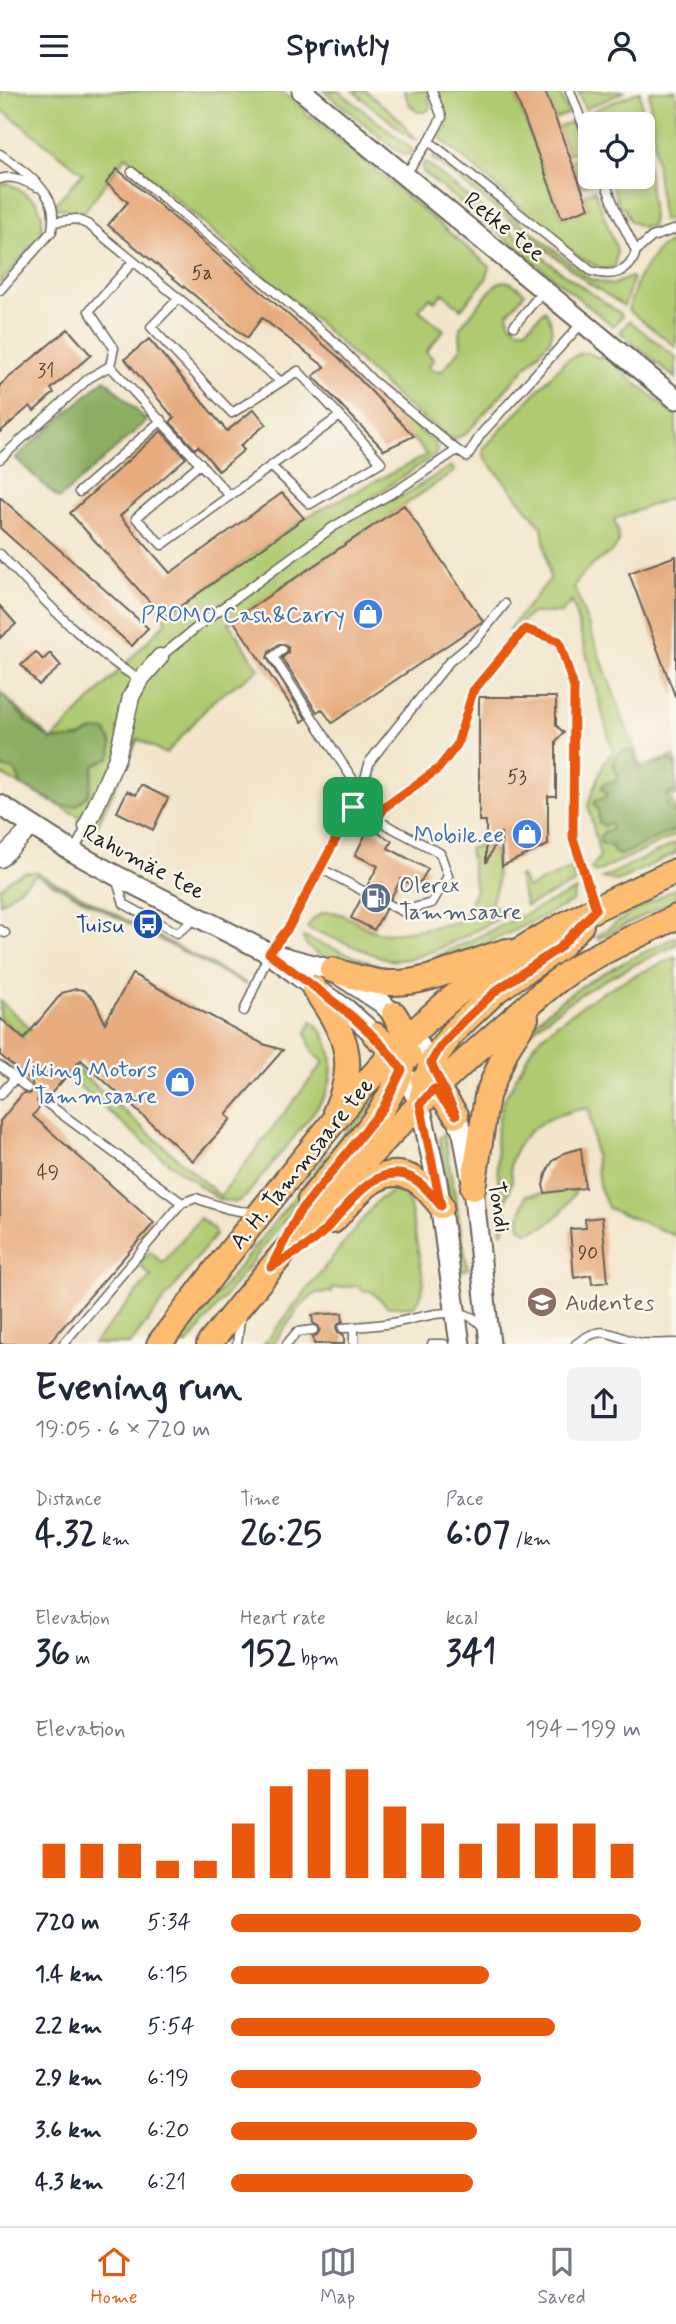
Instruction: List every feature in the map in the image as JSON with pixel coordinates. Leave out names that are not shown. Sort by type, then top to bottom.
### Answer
[{"type":"main road","points":[[271,1267],[299,1213],[383,1108],[402,1050],[447,1001],[524,947],[676,871]]},
{"type":"main road","name":"A. H. Tammsaare tee","points":[[209,1344],[271,1267],[430,1084],[440,1047],[497,990],[559,948],[596,909]]},
{"type":"main road","points":[[430,1084],[453,1063],[473,1053],[584,962],[676,917]]},
{"type":"main road","points":[[332,970],[392,983],[428,978],[481,958],[524,947]]},
{"type":"main road","points":[[314,988],[338,1024],[345,1041],[347,1058],[344,1093],[325,1131]]},
{"type":"main road","points":[[473,1188],[486,1096],[507,1048],[549,988]]},
{"type":"main road","points":[[394,1014],[402,1050]]},
{"type":"main road","points":[[374,1035],[402,1050],[456,1115]]},
{"type":"main road","name":"A. H. Tammsaare tee","points":[[159,1344],[325,1131],[368,1079],[402,1050]]},
{"type":"main road","points":[[271,1267],[316,1239],[376,1178],[401,1174],[414,1179],[441,1206]]},
{"type":"street","name":"Retke tee","points":[[302,91],[676,399]]},
{"type":"street","points":[[88,826],[117,758],[131,697],[140,680],[159,657]]},
{"type":"street","name":"Rahumäe tee","points":[[0,805],[73,852],[269,953],[346,1009],[374,1035]]},
{"type":"street","points":[[0,859],[33,826]]},
{"type":"street","name":"Rahumäe tee","points":[[269,953],[332,970],[372,995],[394,1014]]},
{"type":"street","points":[[402,1050],[430,1084],[441,1206],[460,1344]]},
{"type":"street","name":"Tondi","points":[[456,1115],[463,1133],[473,1188],[490,1342]]},
{"type":"lane","points":[[405,175],[442,117],[432,91]]},
{"type":"lane","points":[[570,91],[578,112]]},
{"type":"lane","points":[[429,141],[591,271],[604,275],[627,269],[636,251],[652,237],[676,229]]},
{"type":"lane","points":[[0,154],[30,176],[40,188],[52,207],[53,222],[52,231],[0,290]]},
{"type":"lane","points":[[132,172],[335,342],[372,380],[467,457],[481,434],[583,322]]},
{"type":"lane","points":[[0,179],[20,179],[40,188]]},
{"type":"lane","points":[[608,189],[636,251]]},
{"type":"lane","points":[[53,222],[76,219],[89,225],[280,381]]},
{"type":"lane","points":[[0,459],[89,378],[110,366],[114,348],[89,311],[132,262]]},
{"type":"lane","points":[[514,326],[544,290]]},
{"type":"lane","points":[[178,299],[151,327],[232,412],[298,371],[381,462],[310,504],[271,466]]},
{"type":"lane","points":[[110,366],[230,496]]},
{"type":"lane","points":[[201,463],[136,518],[162,545],[340,416]]},
{"type":"lane","points":[[79,492],[162,420]]},
{"type":"lane","points":[[159,657],[211,615],[333,527],[399,489],[457,450]]},
{"type":"lane","points":[[0,554],[65,622],[110,662],[140,680]]},
{"type":"lane","points":[[244,1011],[269,953],[289,927],[353,807],[370,761],[449,661],[476,641],[505,604]]},
{"type":"lane","points":[[377,820],[385,807],[438,769],[457,745],[473,691],[525,629],[559,641],[574,688],[573,838],[596,909]]},
{"type":"lane","points":[[282,650],[273,657],[360,792]]},
{"type":"lane","points":[[353,807],[440,853],[448,876],[432,903],[402,911],[388,904]]},
{"type":"lane","points":[[73,852],[88,826]]},
{"type":"lane","points":[[320,868],[363,891]]},
{"type":"lane","points":[[0,1066],[27,1088]]},
{"type":"lane","points":[[0,1095],[15,1078]]},
{"type":"lane","points":[[44,1101],[182,1203]]},
{"type":"lane","points":[[63,1344],[182,1203],[196,1198],[237,1212],[260,1212]]},
{"type":"lane","points":[[237,1344],[244,1300]]},
{"type":"lane","points":[[343,1328],[394,1323],[432,1314],[457,1314],[476,1319],[490,1342]]},
{"type":"lane","points":[[354,1327],[355,1344]]},
{"type":"lane","points":[[287,1344],[297,1332],[313,1330]]},
{"type":"lane","points":[[576,1344],[588,1335],[608,1331],[643,1343],[676,1343]]},
{"type":"lane","points":[[432,1344],[444,1344]]},
{"type":"green space","points":[[0,91],[281,91],[306,112],[308,117],[311,116],[489,266],[487,278],[461,309],[443,293],[435,302],[430,297],[419,310],[444,330],[426,352],[434,359],[428,367],[442,371],[461,348],[460,327],[495,285],[503,281],[525,293],[508,313],[509,322],[518,329],[526,329],[545,310],[551,324],[550,340],[466,434],[454,439],[448,437],[402,402],[321,325],[126,156],[84,212],[52,207],[83,173],[0,108]]},
{"type":"green space","points":[[324,91],[339,91],[413,150],[411,154],[405,155],[395,149]]},
{"type":"green space","points":[[353,91],[366,91],[395,115],[416,139],[411,138]]},
{"type":"green space","points":[[404,91],[427,91],[431,107],[426,112],[417,112],[409,104]]},
{"type":"green space","points":[[438,91],[514,91],[562,218],[589,208],[584,195],[594,190],[617,250],[615,267],[602,269],[579,257],[441,139],[439,136],[446,127]]},
{"type":"green space","points":[[559,91],[568,114],[555,119],[545,92]]},
{"type":"green space","points":[[578,91],[626,91],[585,109]]},
{"type":"green space","points":[[640,91],[642,112],[589,112]]},
{"type":"green space","points":[[649,91],[676,91],[676,217],[665,221],[662,219],[655,150],[655,112],[651,112]]},
{"type":"green space","points":[[571,122],[578,150],[569,154],[558,127]]},
{"type":"green space","points":[[439,157],[590,279],[612,285],[631,277],[633,279],[624,306],[587,282],[432,158]]},
{"type":"green space","points":[[578,157],[578,178],[571,160]]},
{"type":"green space","points":[[425,162],[561,272],[622,316],[613,326],[423,172],[422,166]]},
{"type":"green space","points":[[9,183],[37,202],[42,216],[42,234],[0,284],[0,184]]},
{"type":"green space","points":[[613,189],[650,189],[653,218],[651,226],[642,227],[630,221],[625,208],[620,207]]},
{"type":"green space","points":[[676,241],[676,347],[628,310],[639,276],[660,247]]},
{"type":"green space","points":[[629,321],[676,357],[676,379],[620,332]]},
{"type":"green space","points":[[581,353],[589,353],[599,358],[602,355],[676,416],[676,496],[614,519],[619,537],[616,547],[588,568],[574,586],[641,767],[674,756],[676,795],[670,797],[676,810],[676,835],[595,873],[591,868],[600,856],[588,805],[605,760],[613,752],[572,601],[561,613],[531,613],[513,631],[508,630],[550,579],[542,527],[485,458],[483,449],[565,361]]},
{"type":"green space","points":[[105,379],[147,421],[59,499],[15,458]]},
{"type":"green space","points":[[373,393],[435,443],[437,451],[435,455],[338,520],[401,497],[451,466],[455,471],[229,623],[259,669],[214,700],[166,754],[138,739],[97,826],[0,774],[0,692],[52,740],[167,621],[164,618],[304,518],[427,455]]},
{"type":"green space","points":[[0,692],[29,723],[52,740],[79,738],[94,730],[106,731],[112,744],[111,757],[94,766],[89,794],[76,806],[62,806],[21,785],[15,770],[0,767]]},
{"type":"green space","points":[[632,750],[639,769],[644,770],[669,759],[676,766],[676,791],[668,794],[666,800],[671,811],[676,811],[676,830],[620,855],[614,853],[612,847],[601,843],[600,836],[611,830],[612,826],[610,823],[604,826],[599,823],[598,810],[594,804],[597,799],[605,798],[607,793],[601,788],[605,783],[616,781],[617,773],[613,762],[619,753]]},
{"type":"green space","points":[[482,843],[496,852],[497,885],[491,904],[507,914],[449,944],[417,957],[388,960],[307,928],[315,917],[328,912],[346,916],[373,931],[392,933],[461,921],[476,890],[469,849]]},
{"type":"green space","points":[[676,843],[676,853],[617,881],[602,878]]},
{"type":"green space","points":[[572,868],[575,883],[526,906],[518,877],[521,876],[527,888]]},
{"type":"green space","points":[[25,872],[36,872],[246,985],[36,875],[0,904],[0,888]]},
{"type":"green space","points":[[676,888],[676,899],[598,939],[597,936],[628,915]]},
{"type":"green space","points":[[576,890],[572,902],[445,964],[411,974],[412,968]]},
{"type":"green space","points":[[303,937],[398,970],[400,976],[329,959],[307,946]]},
{"type":"green space","points":[[676,937],[676,945],[581,994],[530,1033],[530,1028],[546,1013],[580,987]]},
{"type":"green space","points":[[676,957],[676,1236],[608,1208],[599,1185],[589,1108],[565,1113],[543,1122],[524,1137],[517,1147],[511,1162],[512,1183],[506,1201],[503,1233],[496,1138],[499,1119],[503,1102],[534,1044],[556,1024],[593,998]]},
{"type":"green space","points":[[0,1001],[220,1196],[324,1062],[313,1053],[306,1033],[312,1021],[325,1036],[329,1046],[332,1066],[329,1086],[296,1135],[245,1197],[235,1203],[218,1199],[165,1160],[0,1018]]},
{"type":"green space","points":[[371,1100],[374,1105],[188,1344],[178,1344]]},
{"type":"green space","points":[[444,1134],[468,1269],[462,1271],[439,1138]]},
{"type":"green space","points":[[577,1189],[562,1211],[543,1227],[526,1232],[520,1227],[526,1195]]},
{"type":"green space","points":[[394,1191],[404,1194],[410,1206],[424,1283],[420,1298],[414,1306],[388,1307],[371,1291],[361,1290],[360,1286],[332,1288],[332,1292],[316,1293],[302,1305],[273,1344],[264,1344],[378,1200]]},
{"type":"green space","points":[[200,1218],[214,1229],[215,1235],[130,1344],[93,1344],[151,1276],[139,1265],[150,1252],[163,1263]]},
{"type":"building","points":[[514,91],[545,91],[578,179],[578,189],[582,189],[589,208],[562,218]]},
{"type":"building","points":[[117,169],[338,357],[414,436],[384,450],[313,376],[325,367],[262,318],[247,338],[108,225],[128,202],[106,183]]},
{"type":"building","points":[[68,329],[91,355],[51,389],[54,393],[34,411],[30,406],[0,432],[0,385]]},
{"type":"building","points":[[149,339],[227,431],[254,409],[266,424],[240,446],[244,450],[219,471],[198,446],[195,449],[170,422],[174,418],[125,359]]},
{"type":"building","points":[[161,431],[186,458],[120,516],[170,573],[282,493],[304,518],[164,618],[70,513]]},
{"type":"building","points":[[0,497],[148,628],[132,646],[0,528]]},
{"type":"building","name":"PROMO Cash&Carry","points":[[404,505],[483,621],[332,723],[322,709],[317,712],[282,658],[288,653],[288,647],[279,644],[269,652],[267,658],[306,719],[302,722],[233,620]]},
{"type":"building","points":[[676,556],[676,695],[675,696],[629,573]]},
{"type":"building","points":[[0,606],[16,624],[0,638]]},
{"type":"building","points":[[36,652],[43,660],[50,653],[61,666],[39,685],[21,665]]},
{"type":"building","points":[[479,697],[556,697],[556,725],[564,733],[556,741],[556,796],[548,796],[548,845],[502,866],[501,832],[486,863],[486,821],[479,821]]},
{"type":"building","points":[[141,785],[168,798],[153,830],[117,812],[127,791],[136,795]]},
{"type":"building","points":[[369,828],[392,841],[388,848],[428,869],[421,881],[412,885],[401,879],[391,898],[383,900],[385,910],[374,930],[351,918],[362,897],[369,893],[367,886],[378,866],[355,855]]},
{"type":"building","points":[[132,974],[263,1044],[283,1050],[226,1115],[231,1119],[193,1161],[81,1060],[49,1096],[44,1094],[39,1097],[37,1101],[40,1106],[33,1116],[154,1223],[48,1344],[0,1344],[0,1121],[23,1093],[30,1094],[33,1088],[32,1082],[0,1055],[0,1018],[24,1039],[62,993],[76,989],[83,990],[94,999],[105,1023]]},
{"type":"building","points":[[581,1148],[585,1188],[545,1193],[543,1185],[553,1161],[564,1153]]},
{"type":"building","points":[[602,1217],[608,1282],[592,1284],[591,1275],[574,1278],[570,1229],[586,1228],[585,1219]]},
{"type":"building","points":[[342,1313],[343,1321],[336,1328],[344,1335],[344,1344],[314,1344],[313,1337],[320,1330],[313,1323],[312,1315]]},
{"type":"place","name":"PROMO Cash&Carry","points":[[368,614]]},
{"type":"place","name":"Mobile.ee","points":[[527,834]]},
{"type":"place","name":"Olerex Tammsaare","points":[[376,898]]},
{"type":"place","name":"Tuisu","points":[[148,924]]},
{"type":"place","name":"Viking Motors Tammsaare","points":[[180,1082]]},
{"type":"place","name":"Audentes","points":[[542,1302]]},
{"type":"route","points":[[525,629],[559,641],[574,688],[573,838],[596,909],[559,948],[497,990],[453,1032],[431,1063],[456,1115],[434,1089],[420,1104],[441,1206],[414,1179],[401,1174],[376,1178],[316,1239],[271,1267],[299,1213],[383,1108],[402,1070],[362,1023],[269,953],[289,927],[353,807],[377,820],[385,807],[438,769],[457,745],[473,691],[525,629]]}]
